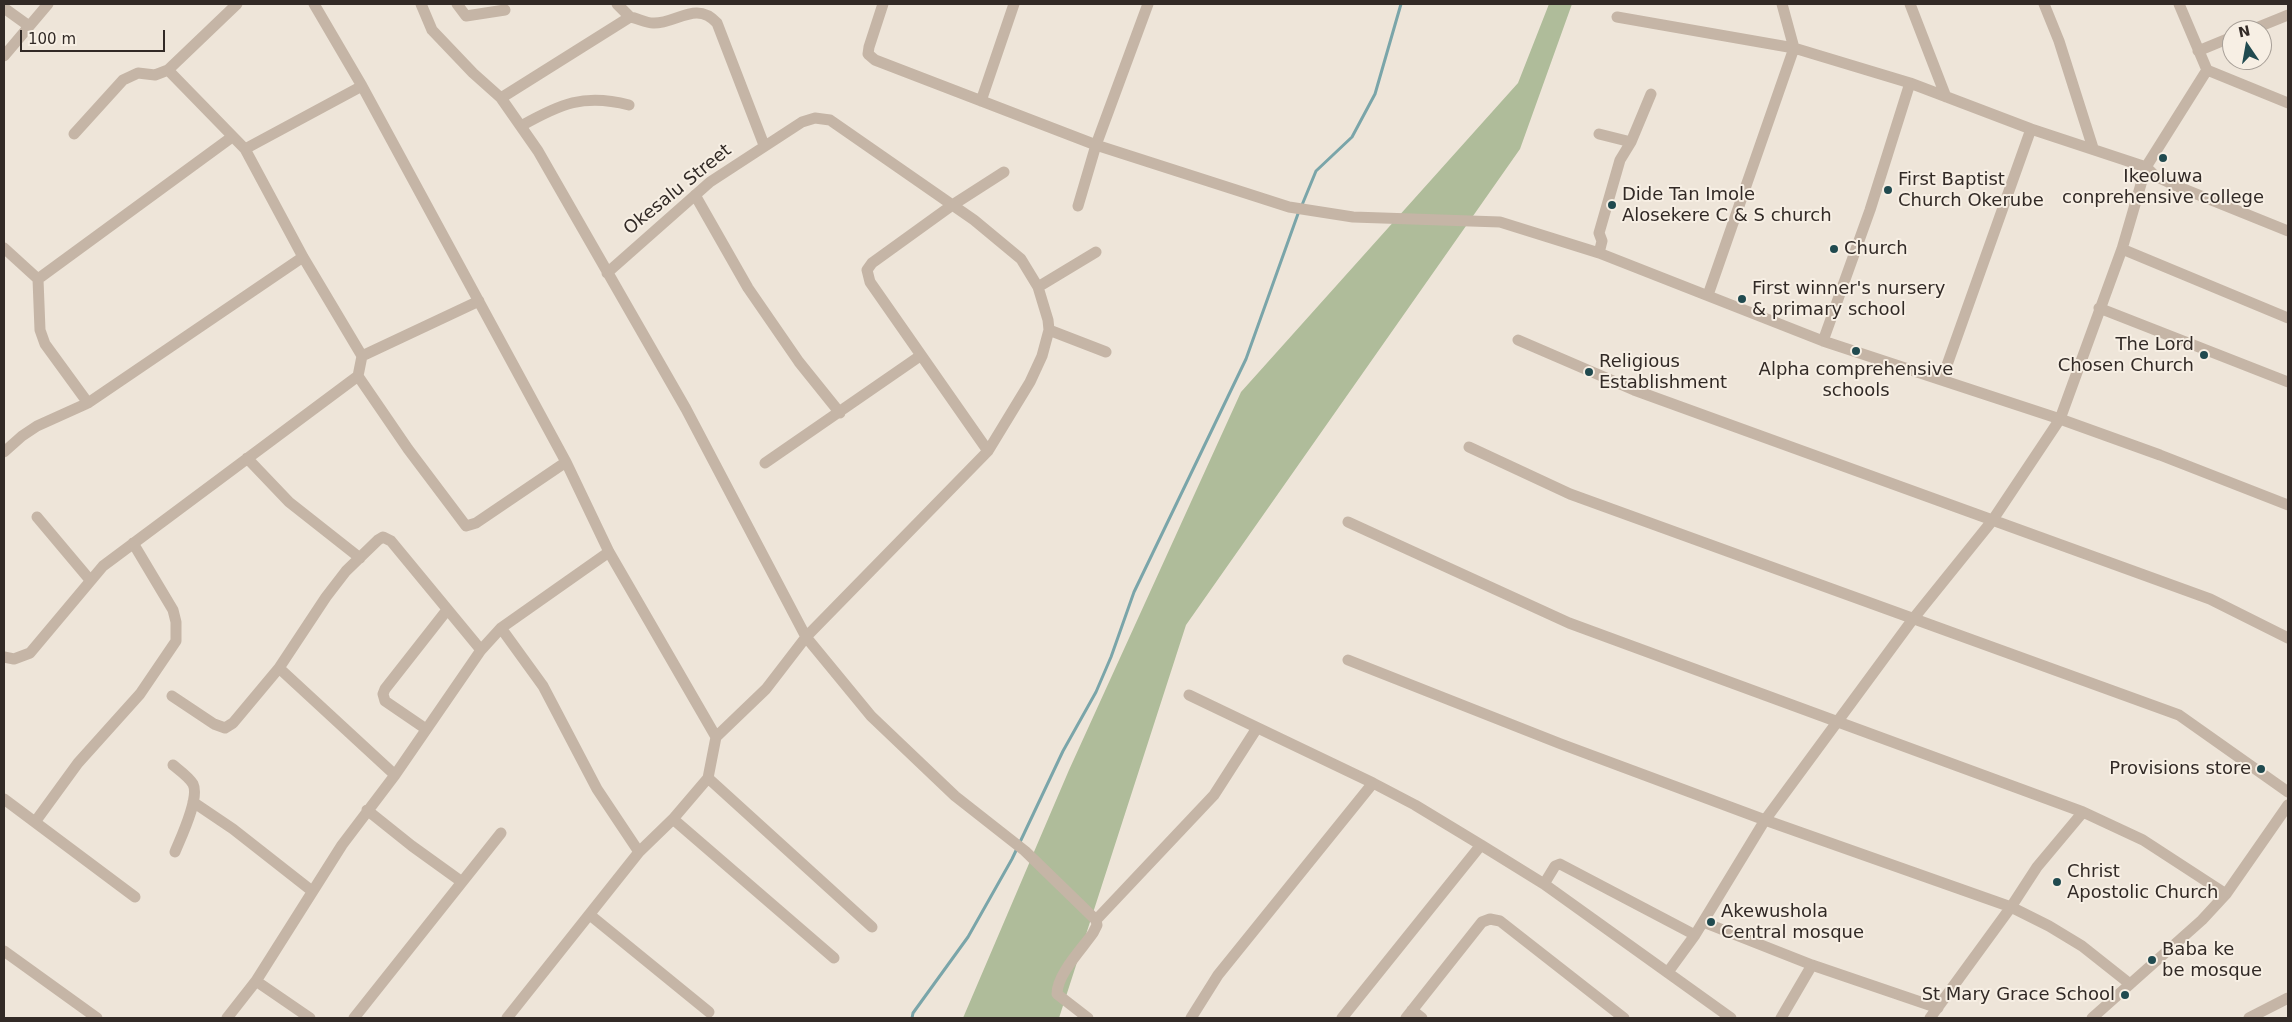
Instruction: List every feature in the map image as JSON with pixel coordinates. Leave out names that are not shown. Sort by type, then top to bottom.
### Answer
[{"type":"street","points":[[4,56],[48,4]]},
{"type":"street","points":[[74,134],[123,80],[138,74],[155,76],[168,70],[237,4]]},
{"type":"street","points":[[314,4],[362,86],[566,462],[609,552],[716,737]]},
{"type":"street","points":[[421,4],[432,30],[473,73],[501,98],[538,151],[686,409],[806,637],[871,716],[955,796],[1006,834],[1025,851],[1096,920],[1097,925],[1093,933],[1061,978],[1057,989],[1057,994],[1061,999],[1088,1018]]},
{"type":"street","points":[[457,4],[466,16],[505,10]]},
{"type":"street","points":[[618,4],[630,17],[653,23],[692,14],[702,13],[711,17],[717,23],[764,145]]},
{"type":"street","points":[[883,4],[869,47],[868,54],[871,57],[1096,145],[1289,206],[1353,217],[1500,222],[1598,253],[1823,340],[2060,419],[2288,504]]},
{"type":"street","points":[[981,101],[1014,4]]},
{"type":"street","points":[[1078,206],[1096,145],[1148,4]]},
{"type":"street","points":[[1708,295],[1794,48],[1782,4]]},
{"type":"street","points":[[1910,4],[1946,97]]},
{"type":"street","points":[[2044,4],[2068,69],[2093,148]]},
{"type":"street","points":[[2179,4],[2207,70],[2288,103]]},
{"type":"street","points":[[4,8],[29,26]]},
{"type":"street","points":[[2272,21],[2288,15]]},
{"type":"street","points":[[501,98],[630,17]]},
{"type":"street","points":[[1616,17],[1794,48],[1910,83],[2031,129],[2146,167],[2155,176],[2179,187],[2288,231]]},
{"type":"street","points":[[2198,51],[2222,42]]},
{"type":"street","points":[[4,658],[14,659],[30,653],[103,566],[358,376],[362,356],[303,258],[245,149],[168,70]]},
{"type":"street","points":[[1668,972],[1695,935],[1765,820],[1913,619],[1992,522],[2060,419],[2122,249],[2146,167],[2207,70]]},
{"type":"street","points":[[1823,340],[1870,210],[1910,83]]},
{"type":"street","points":[[245,149],[362,86]]},
{"type":"street","points":[[1598,253],[1602,241],[1600,233],[1620,160],[1631,142],[1651,94]]},
{"type":"street","points":[[521,126],[560,105],[578,101],[613,101],[629,105]]},
{"type":"street","name":"Okesalu Street","points":[[607,273],[710,182],[764,145],[802,122],[815,118],[830,120],[974,220],[1021,259],[1038,287],[1049,330]]},
{"type":"street","points":[[1942,379],[2031,129]]},
{"type":"street","points":[[1599,134],[1631,142]]},
{"type":"street","points":[[38,278],[232,137]]},
{"type":"street","points":[[988,451],[870,282],[867,270],[872,263],[952,206],[1004,172]]},
{"type":"street","points":[[695,195],[748,288],[799,362],[840,413]]},
{"type":"street","points":[[2122,249],[2288,318]]},
{"type":"street","points":[[5,252],[38,278],[40,330],[45,344],[88,404]]},
{"type":"street","points":[[1038,287],[1096,252]]},
{"type":"street","points":[[4,452],[22,436],[38,426],[88,404],[303,258]]},
{"type":"street","points":[[362,356],[479,301]]},
{"type":"street","points":[[2099,308],[2288,382]]},
{"type":"street","points":[[511,1017],[553,957],[639,852],[673,819],[708,778],[716,737],[766,689],[806,637],[988,451],[1030,382],[1042,356],[1049,330],[1106,352]]},
{"type":"street","points":[[1518,340],[1634,390],[1992,522],[2210,599],[2288,638]]},
{"type":"street","points":[[765,463],[920,356]]},
{"type":"street","points":[[358,376],[408,449],[466,526],[476,524],[566,462]]},
{"type":"street","points":[[1469,447],[1570,494],[2179,715],[2288,792]]},
{"type":"street","points":[[247,458],[288,502],[360,558]]},
{"type":"street","points":[[37,517],[90,580]]},
{"type":"street","points":[[1348,522],[1569,623],[2083,812],[2143,840],[2226,894]]},
{"type":"street","points":[[172,696],[214,724],[225,728],[233,722],[279,668],[326,597],[346,571],[378,540],[388,538],[481,650]]},
{"type":"street","points":[[35,822],[78,763],[140,694],[176,641],[176,622],[173,610],[133,543]]},
{"type":"street","points":[[227,1018],[256,981],[367,810],[394,775],[481,650],[501,628],[609,552]]},
{"type":"street","points":[[426,729],[385,701],[383,694],[447,610]]},
{"type":"street","points":[[501,628],[543,686],[597,789],[639,852]]},
{"type":"street","points":[[1348,660],[1562,744],[1765,820],[2011,907],[2049,926],[2082,946],[2130,984]]},
{"type":"street","points":[[279,668],[394,775]]},
{"type":"street","points":[[1189,695],[1415,805],[1544,884],[1731,1018]]},
{"type":"street","points":[[1096,920],[1214,796],[1257,728]]},
{"type":"street","points":[[173,765],[193,784],[193,802],[176,852]]},
{"type":"street","points":[[708,778],[872,927]]},
{"type":"street","points":[[1191,1018],[1218,975],[1372,783]]},
{"type":"street","points":[[4,799],[135,897]]},
{"type":"street","points":[[193,802],[233,829],[312,892]]},
{"type":"street","points":[[367,810],[412,846],[462,882]]},
{"type":"street","points":[[2092,1018],[2202,920],[2226,894],[2287,811]]},
{"type":"street","points":[[1930,1018],[2011,907],[2037,867],[2083,812]]},
{"type":"street","points":[[673,819],[834,958]]},
{"type":"street","points":[[354,1018],[501,833]]},
{"type":"street","points":[[1342,1018],[1481,845]]},
{"type":"street","points":[[1544,884],[1555,866],[1560,864],[1695,935]]},
{"type":"street","points":[[590,914],[709,1012]]},
{"type":"street","points":[[1422,1018],[1409,1014],[1482,922],[1490,919],[1500,921],[1624,1018]]},
{"type":"street","points":[[1703,922],[1812,965],[1938,1008]]},
{"type":"street","points":[[4,951],[98,1018]]},
{"type":"street","points":[[1781,1018],[1812,965]]},
{"type":"street","points":[[256,981],[310,1018]]},
{"type":"street","points":[[2255,1017],[2288,998]]},
{"type":"green space","points":[[1549,4],[1572,4],[1520,149],[1186,625],[1059,1018],[963,1018],[1069,770],[1241,392],[1518,83]]},
{"type":"waterway","points":[[1302,205],[1316,171],[1352,137],[1375,94],[1401,4]]},
{"type":"waterway","points":[[912,1018],[913,1013],[968,937],[1012,859],[1063,751],[1096,692],[1111,657],[1134,592],[1246,359],[1299,211]]},
{"type":"place","name":"Ikeoluwa conprehensive college","points":[[2163,158]]},
{"type":"place","name":"First Baptist Church Okerube","points":[[1888,190]]},
{"type":"place","name":"Dide Tan Imole Alosekere C & S church","points":[[1612,205]]},
{"type":"place","name":"Church","points":[[1834,249]]},
{"type":"place","name":"First winner's nursery & primary school","points":[[1742,299]]},
{"type":"place","name":"Alpha comprehensive schools","points":[[1856,351]]},
{"type":"place","name":"The Lord Chosen Church","points":[[2204,355]]},
{"type":"place","name":"Religious Establishment","points":[[1589,372]]},
{"type":"place","name":"Provisions store","points":[[2261,769]]},
{"type":"place","name":"Christ Apostolic Church","points":[[2057,882]]},
{"type":"place","name":"Akewushola Central mosque","points":[[1711,922]]},
{"type":"place","name":"Baba ke be mosque","points":[[2152,960]]},
{"type":"place","name":"St Mary Grace School","points":[[2125,995]]}]
